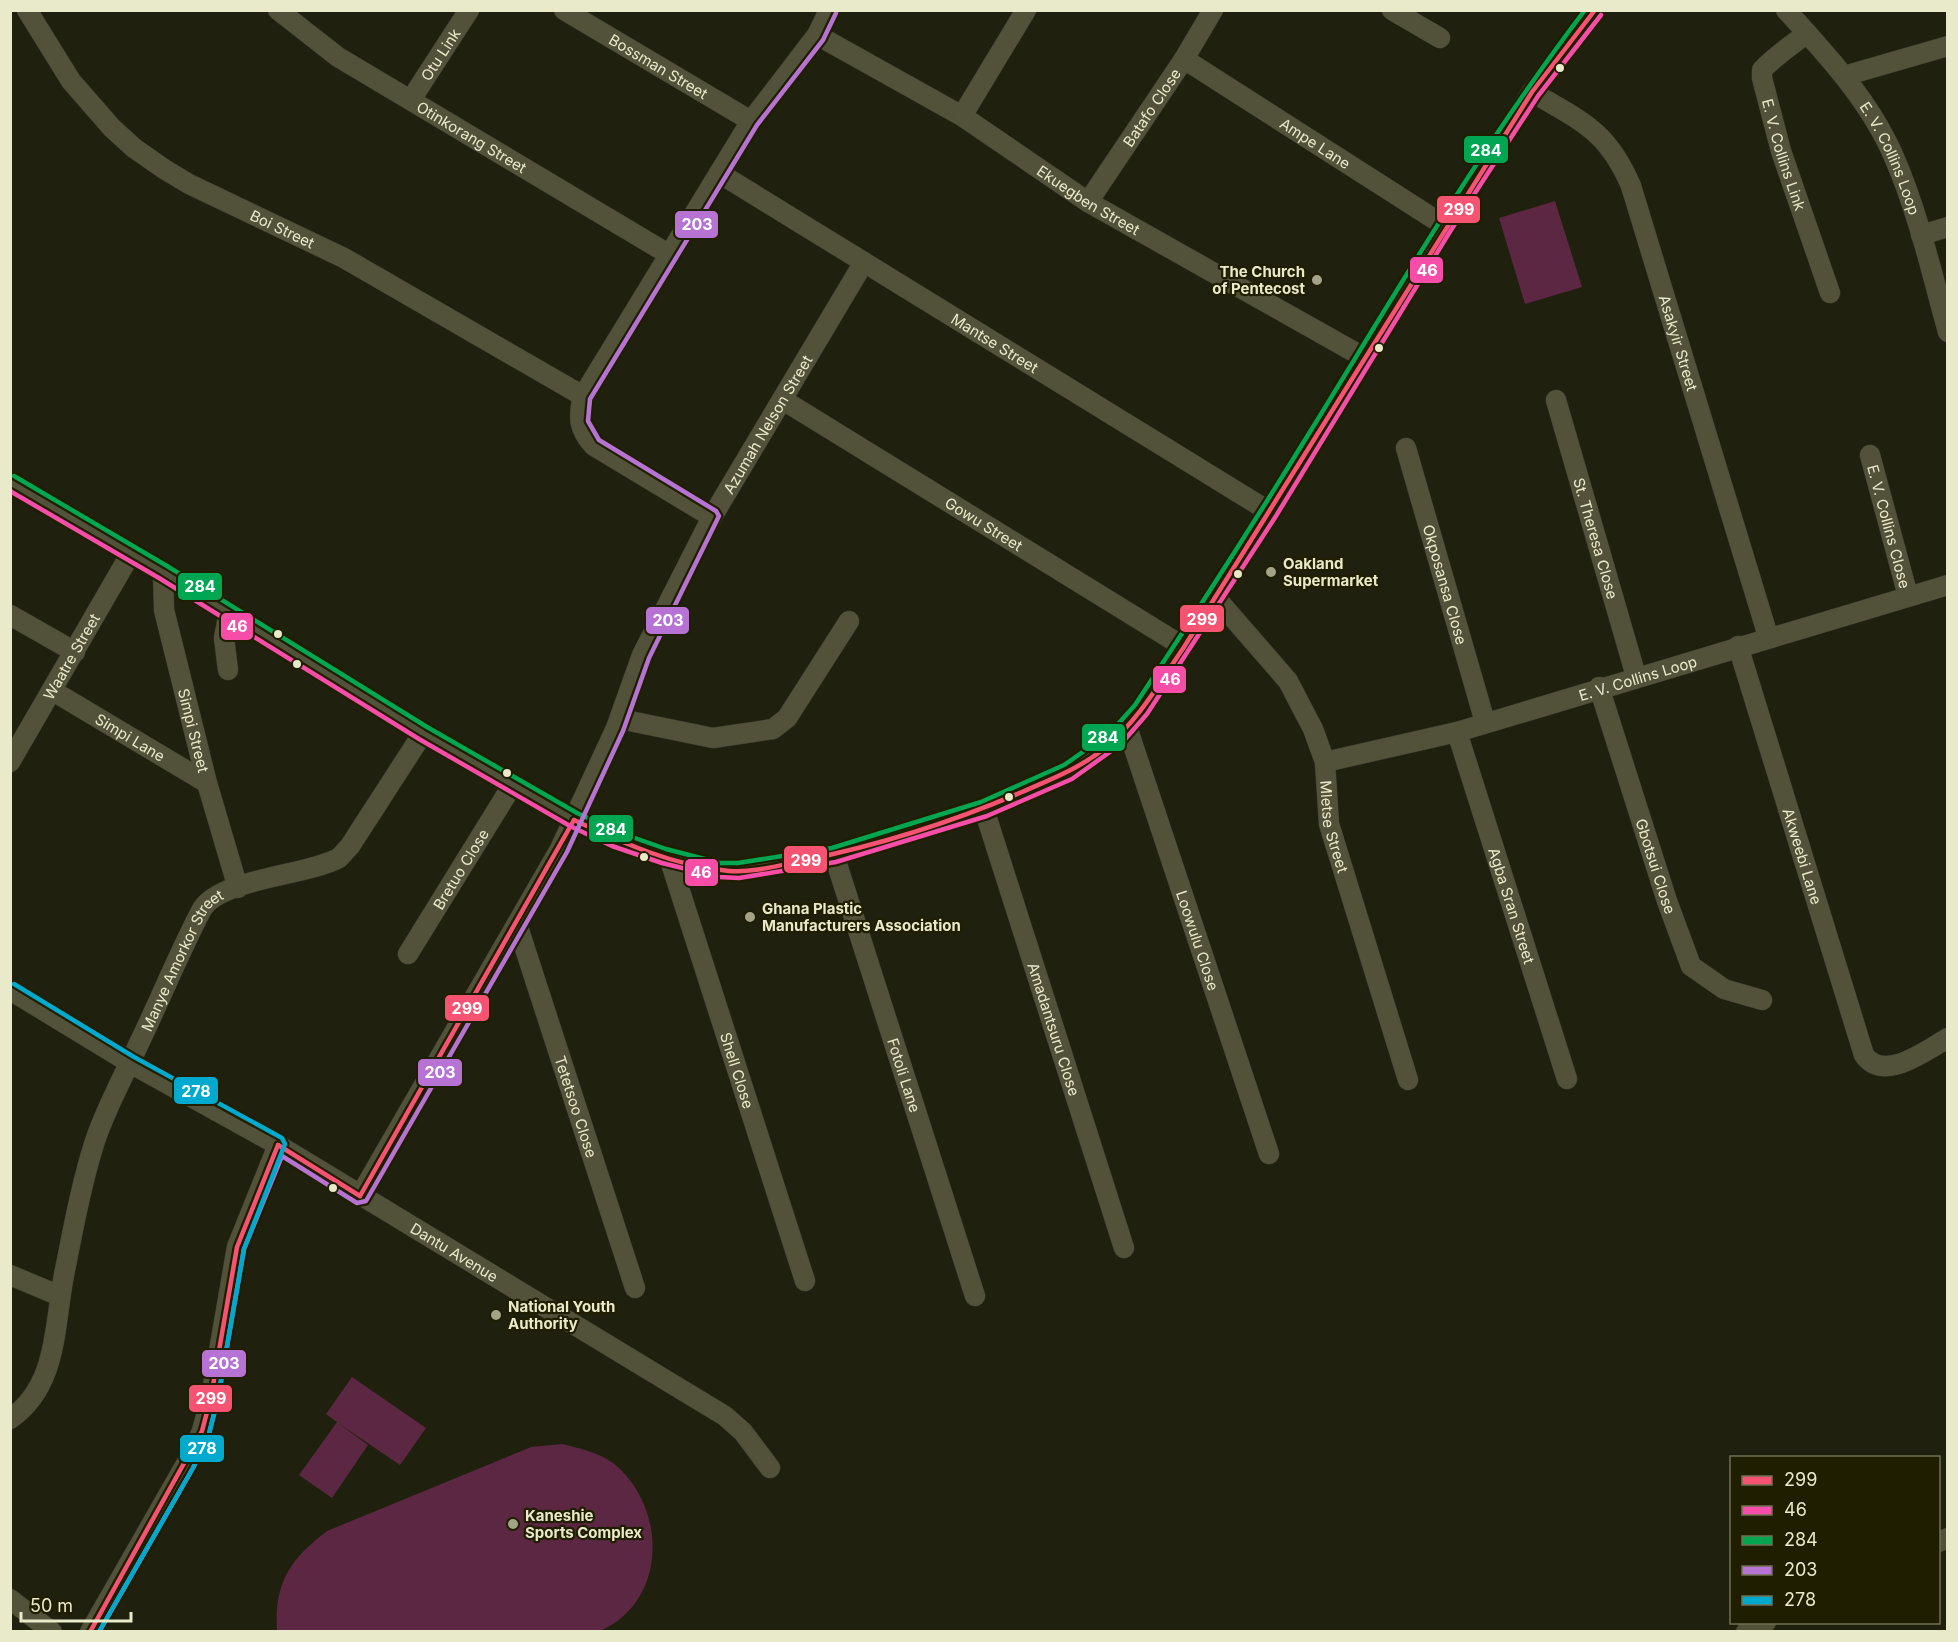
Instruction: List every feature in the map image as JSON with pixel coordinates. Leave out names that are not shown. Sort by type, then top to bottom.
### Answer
[{"type":"street","name":"Otinkorang Street","points":[[278,10],[338,57],[412,98],[670,255]]},
{"type":"street","name":"Otu Link","points":[[412,98],[469,10]]},
{"type":"street","name":"Bossman Street","points":[[564,10],[751,121]]},
{"type":"street","points":[[712,517],[594,446],[581,429],[579,421],[583,396],[751,121],[817,35],[829,10]]},
{"type":"street","points":[[962,116],[1026,10]]},
{"type":"street","name":"Batafo Close","points":[[1088,202],[1184,59],[1213,10]]},
{"type":"street","points":[[1392,10],[1440,38]]},
{"type":"street","points":[[10,482],[131,552],[423,733],[574,820],[615,839],[669,857],[720,870],[748,871],[834,855],[984,809],[1074,769],[1104,748],[1128,727],[1184,647],[1270,512],[1446,226],[1532,92],[1595,10]]},
{"type":"street","name":"E. V. Collins Loop","points":[[1786,10],[1844,76],[1873,118],[1894,157],[1921,235],[1947,332]]},
{"type":"street","name":"Boi Street","points":[[31,12],[71,81],[112,128],[156,164],[189,184],[344,258],[583,396]]},
{"type":"street","name":"E. V. Collins Link","points":[[1807,33],[1779,57],[1770,61],[1762,70],[1762,78],[1781,151],[1830,293]]},
{"type":"street","name":"Ekuegben Street","points":[[817,35],[962,116],[1088,202],[1365,358]]},
{"type":"street","points":[[1844,76],[1947,46]]},
{"type":"street","name":"Ampe Lane","points":[[1184,59],[1446,226]]},
{"type":"street","name":"Asakyir Street","points":[[1532,92],[1595,130],[1619,158],[1631,186],[1768,636]]},
{"type":"street","name":"Mantse Street","points":[[719,173],[1270,512]]},
{"type":"street","points":[[1921,235],[1947,227]]},
{"type":"street","name":"Azumah Nelson Street","points":[[360,1196],[517,924],[574,820],[620,718],[642,655],[712,517],[864,262]]},
{"type":"street","name":"Gowu Street","points":[[783,400],[1184,647]]},
{"type":"street","name":"St. Theresa Close","points":[[1556,400],[1636,676]]},
{"type":"street","name":"Okposansa Close","points":[[1406,448],[1485,722]]},
{"type":"street","name":"E. V. Collins Close","points":[[1870,455],[1908,596]]},
{"type":"street","name":"Waatre Street","points":[[10,762],[53,691],[131,552]]},
{"type":"street","name":"Simpi Street","points":[[163,572],[164,610],[207,783],[238,888]]},
{"type":"street","name":"E. V. Collins Loop","points":[[1326,762],[1457,732],[1768,636],[1947,585]]},
{"type":"street","name":"Mletse Street","points":[[1215,597],[1288,681],[1313,729],[1326,762],[1329,824],[1408,1080]]},
{"type":"street","points":[[228,670],[224,638],[229,612]]},
{"type":"street","points":[[10,615],[75,652]]},
{"type":"street","points":[[620,718],[706,738],[777,727],[788,718],[849,621]]},
{"type":"street","name":"Akweebi Lane","points":[[1738,646],[1861,1050],[1870,1065],[1880,1068],[1891,1066],[1947,1038]]},
{"type":"street","name":"Gbotsui Close","points":[[1599,687],[1667,901],[1691,966],[1724,989],[1762,1000]]},
{"type":"street","name":"Simpi Lane","points":[[53,691],[207,783]]},
{"type":"street","name":"Loowulu Close","points":[[1128,727],[1269,1154]]},
{"type":"street","name":"Agba Sran Street","points":[[1457,732],[1567,1079]]},
{"type":"street","name":"Manye Amorkor Street","points":[[10,1419],[25,1409],[45,1376],[53,1356],[60,1296],[84,1179],[110,1102],[202,909],[211,899],[238,888],[339,858],[350,846],[423,733]]},
{"type":"street","name":"Bretuo Close","points":[[408,954],[513,784]]},
{"type":"street","name":"Amadantsuru Close","points":[[984,809],[1124,1248]]},
{"type":"street","name":"Fotoli Lane","points":[[834,855],[975,1296]]},
{"type":"street","name":"Shell Close","points":[[669,857],[805,1281]]},
{"type":"street","name":"Tetetsoo Close","points":[[517,924],[635,1288]]},
{"type":"street","name":"Dantu Avenue","points":[[10,990],[130,1063],[278,1145],[724,1416],[742,1432],[770,1468]]},
{"type":"street","points":[[90,1632],[186,1464],[202,1431],[211,1398],[237,1247],[278,1145]]},
{"type":"street","points":[[10,1275],[60,1296]]},
{"type":"street","points":[[10,1599],[52,1632]]},
{"type":"street","points":[[1746,1632],[1764,1624]]},
{"type":"shaded area","points":[[1555,201],[1582,287],[1525,304],[1499,218]]},
{"type":"shaded area","points":[[352,1377],[426,1428],[400,1465],[338,1423],[368,1445],[332,1498],[299,1475],[337,1422],[326,1414]]},
{"type":"shaded area","points":[[562,1444],[608,1459],[636,1488],[646,1510],[652,1534],[652,1558],[647,1581],[636,1601],[620,1619],[598,1632],[277,1631],[278,1600],[287,1574],[303,1552],[327,1531],[531,1447]]},
{"type":"transit line","name":"284","points":[[14,476],[167,566],[427,727],[577,813],[618,832],[666,849],[720,863],[738,863],[832,848],[981,802],[1064,765],[1110,733],[1135,705],[1223,571],[1476,166],[1547,61],[1585,10]]},
{"type":"transit line","name":"299","points":[[574,820],[630,845],[669,859],[729,871],[757,870],[861,847],[942,823],[1055,778],[1106,747],[1139,713],[1184,647],[1532,92],[1595,10]]},
{"type":"transit line","name":"203","points":[[99,1632],[193,1468],[209,1434],[218,1398],[244,1249],[282,1156],[357,1203],[366,1201],[567,852],[623,731],[649,658],[719,516],[716,511],[599,440],[588,421],[590,399],[757,125],[823,40],[836,13]]},
{"type":"transit line","name":"46","points":[[10,491],[159,578],[419,739],[570,826],[612,846],[662,863],[719,877],[739,878],[836,862],[987,816],[1072,779],[1121,744],[1147,714],[1276,516],[1451,230],[1538,96],[1601,15]]},
{"type":"transit line","name":"299","points":[[360,1196],[574,820]]},
{"type":"transit line","name":"278","points":[[14,984],[134,1057],[282,1138],[285,1144],[244,1249],[218,1398],[209,1434],[193,1468],[99,1632]]},
{"type":"transit line","name":"299","points":[[278,1145],[360,1196]]},
{"type":"transit line","name":"299","points":[[90,1632],[202,1431],[211,1397],[237,1247],[278,1145]]},
{"type":"place","name":"The Church of Pentecost","points":[[1317,280]]},
{"type":"place","name":"Oakland Supermarket","points":[[1271,572]]},
{"type":"place","name":"Ghana Plastic Manufacturers Association","points":[[750,917]]},
{"type":"place","name":"National Youth Authority","points":[[496,1315]]},
{"type":"place","name":"Kaneshie Sports Complex","points":[[513,1524]]}]
